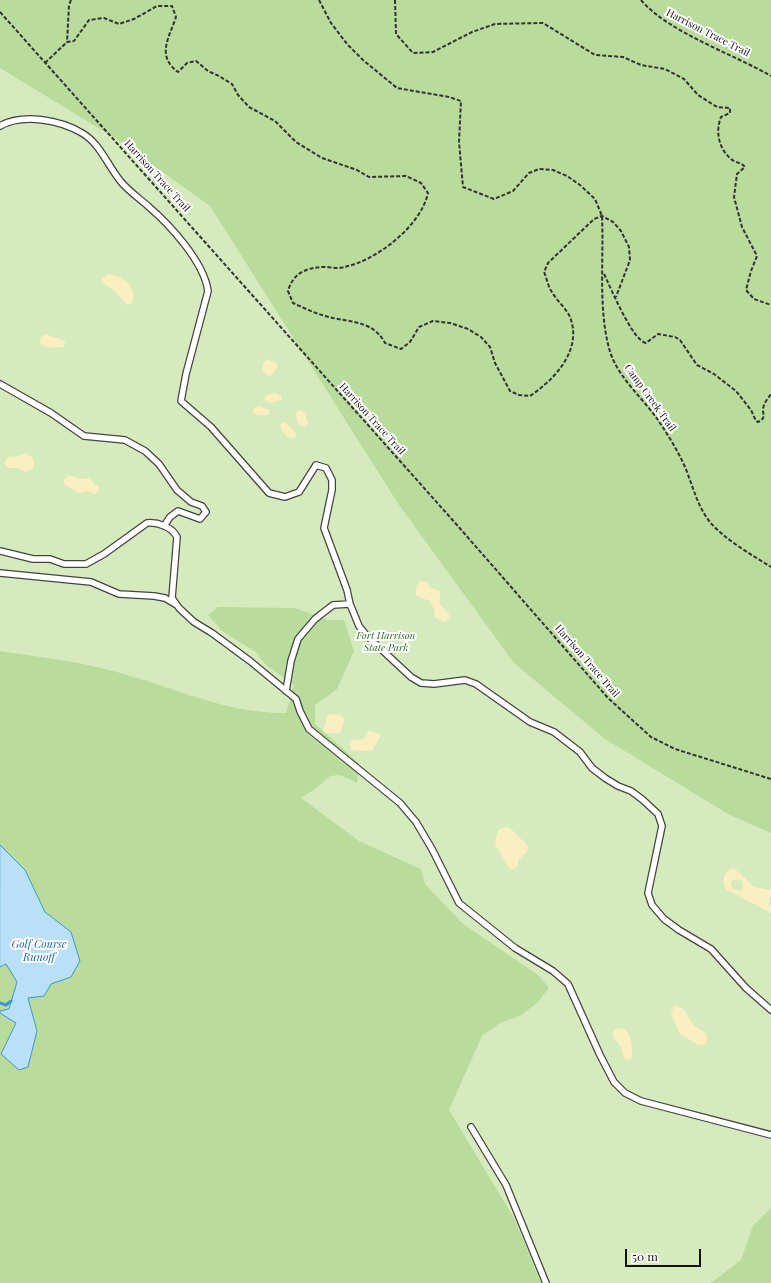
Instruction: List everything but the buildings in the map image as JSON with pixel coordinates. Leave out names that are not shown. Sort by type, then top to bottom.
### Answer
[{"type":"lane","points":[[0,126],[23,119],[42,120],[83,133],[99,149],[121,182],[167,224],[182,241],[207,282],[208,291],[184,380],[181,402],[211,427],[268,493],[285,497],[299,492],[316,465],[326,468],[332,480],[332,490],[324,528],[347,590],[350,604],[360,626],[366,635],[411,677],[421,683],[434,684],[465,680],[476,684],[530,722],[554,732],[580,752],[592,768],[605,778],[618,786],[631,791],[644,800],[658,814],[662,826],[648,892],[652,905],[664,919],[679,930],[711,949],[746,988],[771,1010]]},
{"type":"lane","points":[[0,384],[51,413],[84,436],[125,440],[145,452],[159,464],[177,490],[191,502],[202,506],[206,512],[200,519],[178,511],[170,517],[164,526]]},
{"type":"lane","points":[[0,551],[33,559],[50,559],[64,564],[86,564],[104,554],[147,523],[155,522],[174,532],[177,537],[172,598],[177,605],[194,622],[212,633],[250,661],[296,699],[309,729],[400,803],[416,822],[432,849],[459,903],[515,948],[553,971],[568,984],[600,1055],[614,1082],[625,1093],[641,1101],[771,1135]]},
{"type":"lane","points":[[0,573],[91,582],[119,594],[165,598],[177,605]]},
{"type":"lane","points":[[286,691],[291,661],[298,639],[315,619],[333,605],[350,604]]},
{"type":"lane","points":[[471,1127],[506,1185],[546,1283]]},
{"type":"path","points":[[68,42],[69,5],[71,0]]},
{"type":"path","name":"Camp Creek Trail","points":[[319,0],[331,23],[347,44],[363,60],[397,88],[449,97],[461,101],[459,142],[463,187],[494,199],[513,191],[529,173],[538,169],[553,170],[567,176],[595,199],[602,216],[604,323],[609,349],[616,366],[658,420],[676,449],[702,509],[710,522],[755,558],[771,567]]},
{"type":"path","points":[[394,0],[396,34],[413,53],[433,52],[472,32],[495,24],[544,22],[595,55],[623,57],[641,65],[665,69],[684,79],[698,95],[717,107],[730,108],[730,113],[720,117],[717,127],[720,144],[731,160],[745,167],[737,174],[734,196],[742,227],[757,256],[746,290],[754,299],[771,305]]},
{"type":"path","name":"Harrison Trace Trail","points":[[641,0],[649,10],[682,31],[771,76]]},
{"type":"path","points":[[45,62],[68,42],[74,41],[89,20],[104,18],[119,24],[134,19],[157,6],[172,6],[176,17],[165,55],[168,65],[178,72],[187,63],[196,60],[208,71],[232,84],[238,95],[249,107],[275,121],[296,142],[322,158],[357,170],[369,177],[406,176],[421,183],[428,193],[426,203],[418,216],[398,238],[367,259],[343,268],[311,268],[298,274],[291,281],[288,291],[293,303],[323,316],[357,322],[381,336],[385,344],[401,349],[410,342],[419,327],[432,321],[450,323],[468,329],[481,337],[490,347],[504,383],[510,391],[519,395],[530,396],[553,378],[564,362],[572,346],[573,330],[570,317],[551,291],[544,272],[548,263],[594,219],[602,216],[613,222],[621,231],[629,247],[630,260],[616,297]]},
{"type":"path","name":"Harrison Trace Trail","points":[[0,12],[457,525],[608,698],[652,737],[675,749],[771,779]]},
{"type":"path","name":"Camp Creek Trail","points":[[603,273],[633,332],[641,342],[646,343],[658,334],[675,337],[680,340],[696,365],[714,374],[736,391],[751,410],[754,420],[758,422],[763,419],[765,415],[763,409],[771,394]]},
{"type":"green space","name":"Fort Harrison State Park","points":[[0,0],[771,0],[771,1283],[0,1283]]},
{"type":"green space","points":[[0,0],[771,0],[771,833],[728,814],[605,739],[514,663],[399,505],[210,206],[115,138],[0,68]]},
{"type":"green space","points":[[218,607],[295,608],[328,620],[344,620],[354,651],[337,689],[315,705],[315,724],[359,763],[357,783],[340,775],[330,776],[315,789],[301,798],[359,841],[421,869],[425,884],[462,923],[538,975],[549,988],[538,1002],[520,1016],[500,1023],[482,1036],[449,1110],[515,1220],[541,1283],[0,1283],[0,651],[103,668],[222,704],[264,712],[286,713],[294,685],[266,665],[256,652],[222,631],[208,615]]},
{"type":"green space","points":[[771,1208],[771,1283],[711,1283],[741,1260],[753,1226]]},
{"type":"sand","points":[[108,274],[119,277],[128,283],[131,287],[133,297],[132,303],[127,305],[115,291],[104,284],[102,279]]},
{"type":"sand","points":[[45,334],[63,340],[65,342],[64,347],[54,348],[43,346],[40,343],[40,338]]},
{"type":"sand","points":[[268,359],[277,364],[277,368],[270,377],[263,372],[263,363]]},
{"type":"sand","points":[[275,393],[282,396],[281,400],[270,403],[264,400],[266,396]]},
{"type":"sand","points":[[259,406],[269,410],[269,415],[257,415],[253,413],[254,408]]},
{"type":"sand","points":[[298,410],[305,413],[308,423],[306,426],[299,425],[297,422],[296,413]]},
{"type":"sand","points":[[283,421],[296,433],[295,438],[289,438],[284,433],[280,426]]},
{"type":"sand","points":[[25,453],[30,456],[34,462],[32,470],[26,472],[18,468],[9,468],[4,464],[8,457],[19,456]]},
{"type":"sand","points":[[69,475],[80,479],[90,478],[94,484],[99,486],[99,490],[95,494],[87,491],[78,493],[64,484],[64,479]]},
{"type":"sand","points":[[420,581],[427,582],[430,588],[440,591],[440,604],[450,617],[446,622],[435,618],[434,609],[430,601],[416,596],[416,587]]},
{"type":"sand","points":[[328,714],[340,715],[345,719],[340,733],[327,733],[323,731]]},
{"type":"sand","points":[[368,731],[381,735],[372,751],[351,750],[350,744],[352,740],[364,739]]},
{"type":"sand","points":[[506,827],[510,828],[528,846],[527,852],[518,860],[518,866],[513,869],[509,868],[495,844],[498,830]]},
{"type":"sand","points":[[734,868],[754,887],[771,890],[771,896],[768,904],[771,907],[771,913],[726,889],[724,886],[724,876]],"holes":[[[733,880],[741,880],[743,885],[741,891],[732,888],[731,884]]]},
{"type":"sand","points":[[674,1006],[678,1006],[684,1010],[693,1024],[706,1034],[707,1041],[705,1044],[698,1045],[680,1034],[671,1014]]},
{"type":"sand","points":[[617,1028],[626,1031],[629,1034],[632,1043],[632,1058],[630,1060],[624,1058],[621,1047],[613,1037],[613,1031]]},
{"type":"water","name":"Golf Course Runoff","points":[[0,845],[25,870],[45,912],[71,932],[80,961],[71,977],[51,984],[44,996],[28,998],[37,1031],[28,1067],[19,1070],[1,1054],[16,1023],[0,1013],[0,1011],[9,1009],[17,982],[6,964],[0,967]]},
{"type":"waterway","points":[[0,1003],[6,1005],[11,1001]]}]
